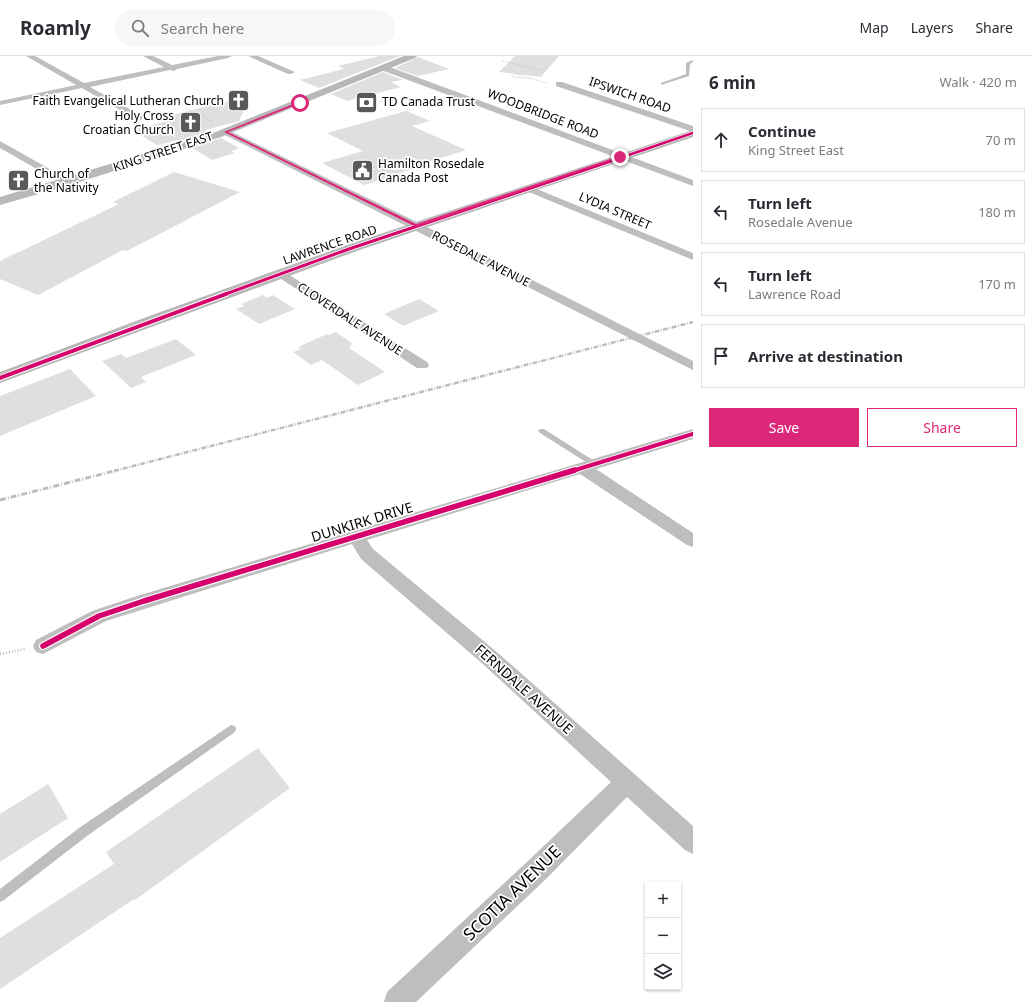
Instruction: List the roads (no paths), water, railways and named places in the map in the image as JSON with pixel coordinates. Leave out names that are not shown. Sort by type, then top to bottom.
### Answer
[{"type":"street","points":[[30,56],[139,118]]},
{"type":"street","points":[[147,56],[182,73]]},
{"type":"street","points":[[0,103],[228,56]]},
{"type":"street","points":[[252,56],[291,72]]},
{"type":"street","name":"KING STREET EAST","points":[[0,201],[226,132],[389,63],[412,56]]},
{"type":"street","name":"WOODBRIDGE ROAD","points":[[389,63],[620,157],[693,183]]},
{"type":"street","name":"IPSWICH ROAD","points":[[560,84],[693,129]]},
{"type":"street","name":"ROSEDALE AVENUE","points":[[226,132],[693,366]]},
{"type":"street","name":"LAWRENCE ROAD","points":[[0,378],[279,273],[693,133]]},
{"type":"street","points":[[0,144],[66,182]]},
{"type":"street","name":"LYDIA STREET","points":[[527,188],[693,257]]},
{"type":"street","name":"CLOVERDALE AVENUE","points":[[279,273],[422,365]]},
{"type":"street","name":"DUNKIRK DRIVE","points":[[43,646],[99,616],[114,611],[693,434]]},
{"type":"street","points":[[589,466],[693,541]]},
{"type":"street","name":"FERNDALE AVENUE","points":[[356,537],[367,554],[491,659],[693,842]]},
{"type":"street","name":"SCOTIA AVENUE","points":[[397,1002],[538,869],[626,782]]},
{"type":"lane","points":[[662,84],[688,74],[688,63],[693,61]]},
{"type":"lane","points":[[542,431],[589,466]]},
{"type":"lane","points":[[0,896],[83,832],[231,729]]},
{"type":"railway","points":[[114,471],[693,322]]},
{"type":"railway","points":[[0,500],[118,470]]},
{"type":"place","name":"Faith Evangelical Lutheran Church","points":[[239,101]]},
{"type":"place","name":"TD Canada Trust","points":[[367,102]]},
{"type":"place","name":"Holy Cross Croatian Church","points":[[190,123]]},
{"type":"place","name":"Hamilton Rosedale Canada Post","points":[[362,171]]},
{"type":"place","name":"Church of the Nativity","points":[[19,181]]}]
